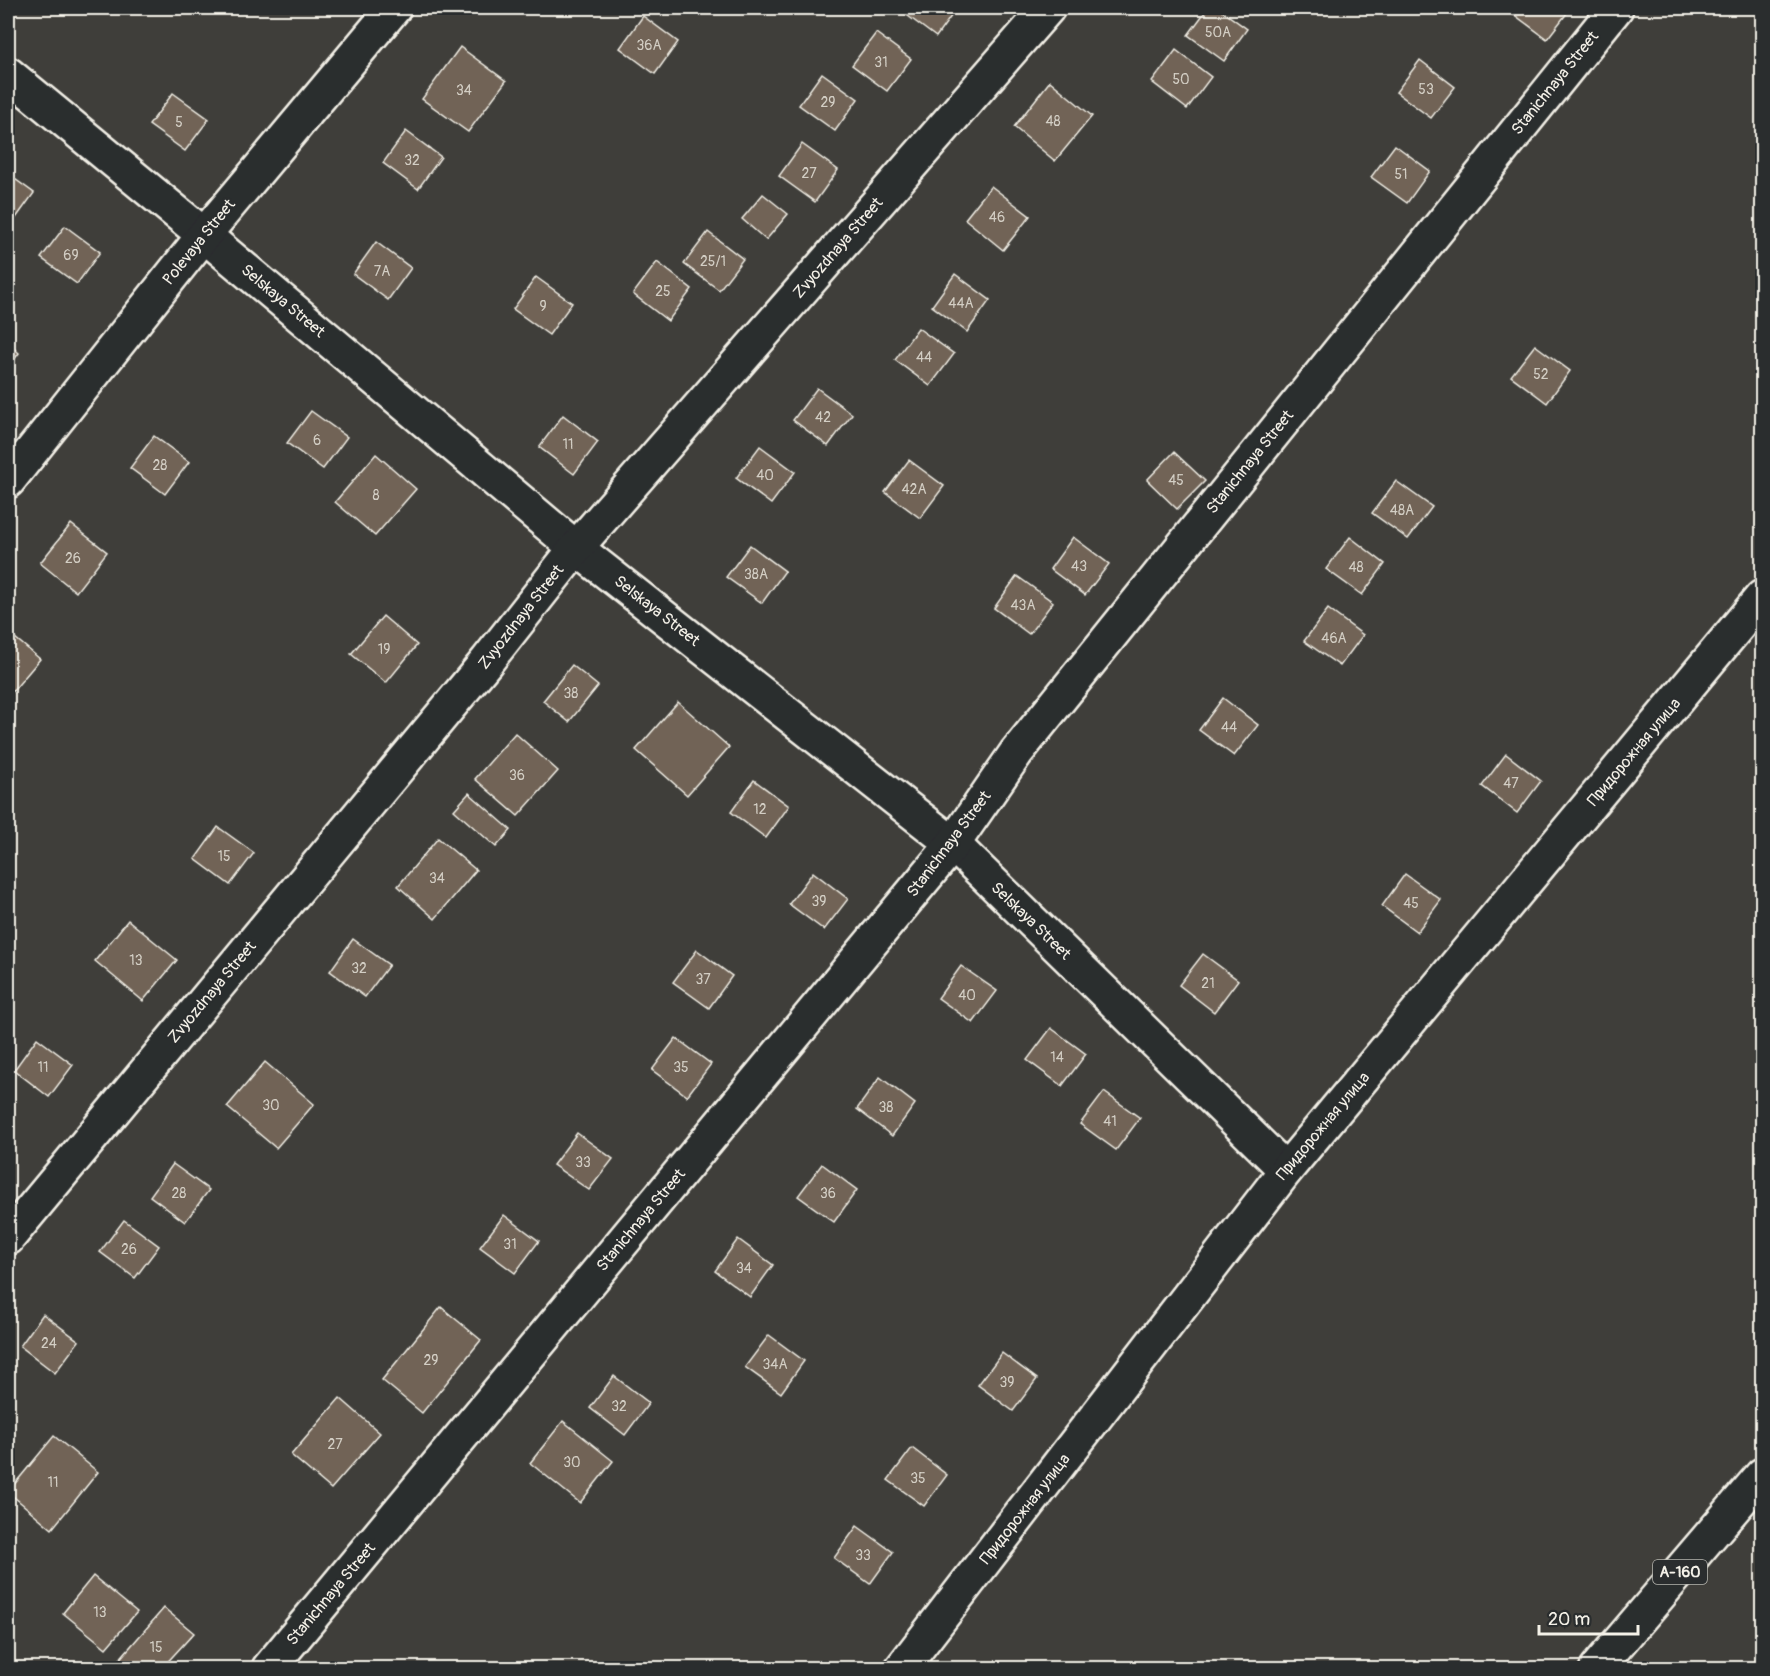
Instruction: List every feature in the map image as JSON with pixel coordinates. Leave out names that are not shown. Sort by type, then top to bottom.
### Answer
[{"type":"main road","name":"Polevaya Street","points":[[8,481],[204,235],[394,8]]},
{"type":"main road","name":"Zvyozdnaya Street","points":[[8,1238],[487,661],[576,548],[1048,8]]},
{"type":"main road","name":"Stanichnaya Street","points":[[269,1668],[953,844],[1016,753],[1616,8]]},
{"type":"main road","name":"Selskaya Street","points":[[8,74],[204,235],[576,548],[953,844],[1286,1170]]},
{"type":"main road","name":"Придорожная улица","points":[[902,1668],[1286,1170],[1762,597]]},
{"type":"main road","name":"А-160","points":[[1597,1668],[1762,1474]]},
{"type":"main road","name":"А-160","points":[[1623,1668],[1762,1501]]},
{"type":"building","points":[[902,8],[957,8],[936,37],[900,10]]},
{"type":"building","points":[[1208,8],[1218,8],[1247,29],[1224,61],[1188,35]]},
{"type":"building","points":[[1516,8],[1571,8],[1547,39],[1512,13]]},
{"type":"building","points":[[643,16],[678,42],[655,74],[620,48]]},
{"type":"building","points":[[876,33],[911,59],[887,91],[852,65]]},
{"type":"building","points":[[460,47],[506,81],[468,132],[422,99]]},
{"type":"building","points":[[1176,50],[1211,77],[1187,109],[1152,82]]},
{"type":"building","points":[[1420,60],[1455,87],[1431,118],[1396,92]]},
{"type":"building","points":[[822,73],[858,99],[835,131],[799,105]]},
{"type":"building","points":[[1050,81],[1092,116],[1055,161],[1014,127]]},
{"type":"building","points":[[173,93],[209,119],[185,151],[149,125]]},
{"type":"building","points":[[406,131],[441,157],[418,189],[383,163]]},
{"type":"building","points":[[802,144],[838,170],[815,202],[779,176]]},
{"type":"building","points":[[1395,145],[1430,171],[1407,203],[1371,177]]},
{"type":"building","points":[[8,174],[34,193],[11,225],[8,223]]},
{"type":"building","points":[[991,186],[1030,216],[1003,250],[965,219]]},
{"type":"building","points":[[763,194],[788,214],[766,240],[742,219]]},
{"type":"building","points":[[65,226],[100,252],[77,284],[41,258]]},
{"type":"building","points":[[708,232],[743,259],[719,290],[684,264]]},
{"type":"building","points":[[376,242],[411,268],[388,300],[353,274]]},
{"type":"building","points":[[657,262],[692,289],[668,321],[633,294]]},
{"type":"building","points":[[955,274],[990,300],[967,332],[932,306]]},
{"type":"building","points":[[536,277],[572,303],[549,335],[513,309]]},
{"type":"building","points":[[918,328],[954,354],[930,386],[895,360]]},
{"type":"building","points":[[8,343],[19,353],[8,368]]},
{"type":"building","points":[[1535,345],[1570,371],[1547,403],[1511,376]]},
{"type":"building","points":[[817,388],[852,414],[828,446],[793,420]]},
{"type":"building","points":[[311,411],[347,437],[323,469],[287,443]]},
{"type":"building","points":[[563,415],[598,442],[574,474],[539,447]]},
{"type":"building","points":[[154,436],[189,462],[165,494],[130,468]]},
{"type":"building","points":[[760,446],[795,472],[771,504],[736,478]]},
{"type":"building","points":[[1174,452],[1205,481],[1177,509],[1147,480]]},
{"type":"building","points":[[376,454],[416,489],[375,536],[335,502]]},
{"type":"building","points":[[909,460],[944,486],[920,518],[885,492]]},
{"type":"building","points":[[1396,481],[1432,507],[1408,539],[1372,513]]},
{"type":"building","points":[[71,524],[107,552],[76,592],[40,563]]},
{"type":"building","points":[[1073,537],[1109,564],[1085,595],[1050,569]]},
{"type":"building","points":[[1350,537],[1385,564],[1362,595],[1326,569]]},
{"type":"building","points":[[750,545],[785,571],[762,603],[726,577]]},
{"type":"building","points":[[1017,576],[1053,602],[1029,634],[994,608]]},
{"type":"building","points":[[1328,609],[1363,635],[1340,666],[1304,641]]},
{"type":"building","points":[[383,616],[417,645],[386,683],[351,654]]},
{"type":"building","points":[[8,632],[40,659],[8,697]]},
{"type":"building","points":[[572,665],[598,686],[569,722],[543,701]]},
{"type":"building","points":[[1223,698],[1258,725],[1234,756],[1199,730]]},
{"type":"building","points":[[678,702],[729,747],[687,795],[636,750]]},
{"type":"building","points":[[515,733],[558,771],[518,816],[475,779]]},
{"type":"building","points":[[1506,754],[1541,781],[1517,813],[1482,786]]},
{"type":"building","points":[[754,780],[789,806],[766,838],[731,812]]},
{"type":"building","points":[[469,793],[511,830],[496,847],[454,810]]},
{"type":"building","points":[[218,827],[254,853],[230,885],[195,859]]},
{"type":"building","points":[[438,838],[476,870],[435,919],[398,886]]},
{"type":"building","points":[[813,872],[848,899],[824,930],[789,904]]},
{"type":"building","points":[[1405,874],[1441,900],[1417,932],[1382,906]]},
{"type":"building","points":[[128,920],[177,960],[143,1001],[95,961]]},
{"type":"building","points":[[353,939],[389,965],[365,997],[330,971]]},
{"type":"building","points":[[697,950],[732,976],[709,1008],[673,982]]},
{"type":"building","points":[[1203,954],[1238,980],[1214,1012],[1179,985]]},
{"type":"building","points":[[961,966],[997,991],[973,1023],[938,998]]},
{"type":"building","points":[[1051,1028],[1086,1054],[1062,1086],[1027,1060]]},
{"type":"building","points":[[37,1038],[73,1065],[49,1097],[14,1070]]},
{"type":"building","points":[[676,1038],[711,1064],[687,1096],[652,1070]]},
{"type":"building","points":[[265,1062],[314,1104],[276,1148],[227,1107]]},
{"type":"building","points":[[880,1077],[915,1104],[892,1136],[857,1109]]},
{"type":"building","points":[[1104,1092],[1140,1118],[1116,1150],[1080,1124]]},
{"type":"building","points":[[577,1133],[613,1159],[589,1190],[553,1165]]},
{"type":"building","points":[[173,1164],[209,1190],[185,1222],[150,1196]]},
{"type":"building","points":[[822,1164],[857,1190],[834,1222],[798,1196]]},
{"type":"building","points":[[504,1215],[539,1241],[515,1273],[480,1247]]},
{"type":"building","points":[[124,1220],[159,1246],[135,1278],[100,1252]]},
{"type":"building","points":[[738,1239],[773,1265],[750,1297],[715,1271]]},
{"type":"building","points":[[441,1307],[481,1340],[422,1413],[382,1380]]},
{"type":"building","points":[[43,1314],[79,1341],[55,1373],[20,1346]]},
{"type":"building","points":[[769,1335],[804,1361],[781,1393],[745,1367]]},
{"type":"building","points":[[1002,1353],[1037,1379],[1013,1411],[978,1385]]},
{"type":"building","points":[[614,1376],[649,1403],[625,1435],[590,1408]]},
{"type":"building","points":[[340,1398],[380,1433],[331,1489],[291,1455]]},
{"type":"building","points":[[563,1421],[613,1461],[580,1503],[530,1463]]},
{"type":"building","points":[[54,1436],[98,1472],[52,1529],[8,1492]]},
{"type":"building","points":[[912,1448],[947,1475],[924,1506],[888,1480]]},
{"type":"building","points":[[857,1526],[893,1552],[870,1584],[834,1558]]},
{"type":"building","points":[[93,1576],[137,1612],[106,1648],[63,1613]]},
{"type":"building","points":[[164,1608],[194,1633],[162,1668],[127,1668],[118,1661]]}]
